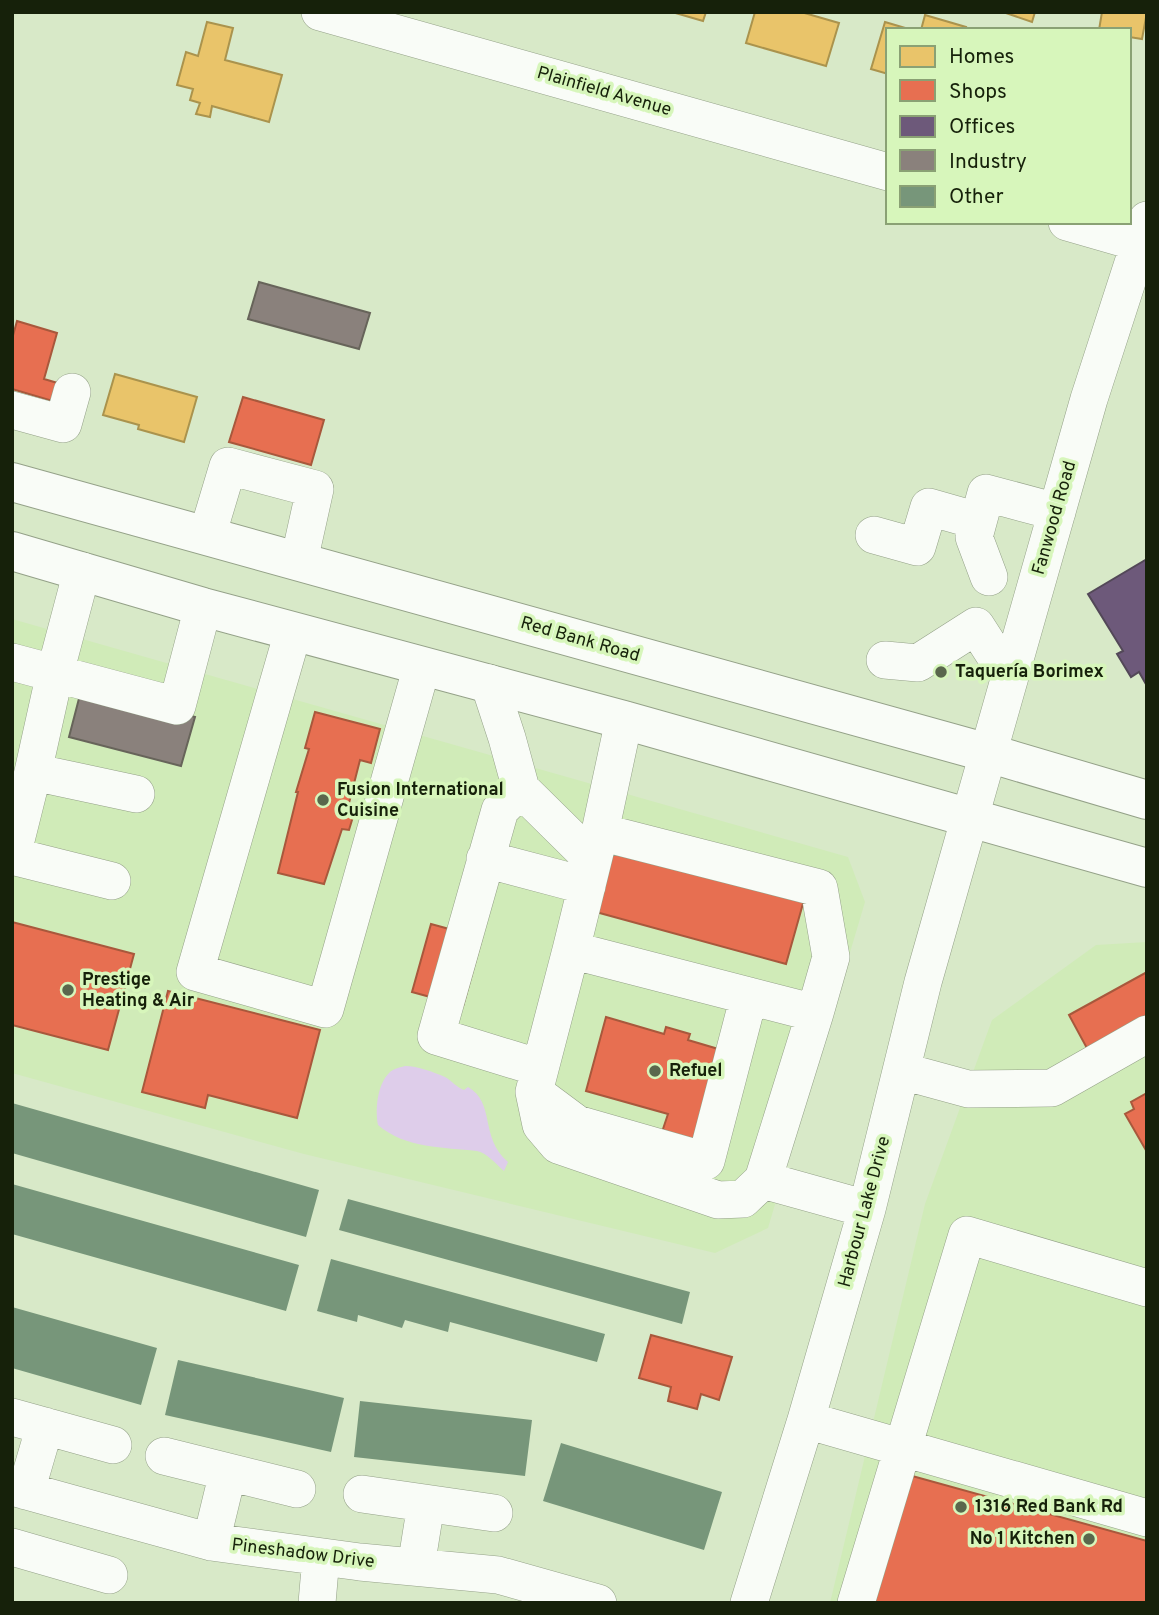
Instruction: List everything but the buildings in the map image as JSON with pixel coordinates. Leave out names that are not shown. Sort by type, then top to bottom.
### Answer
[{"type":"main road","name":"Red Bank Road","points":[[12,482],[988,753],[1147,800]]},
{"type":"main road","points":[[12,551],[292,632],[624,720],[1147,868]]},
{"type":"street","name":"Plainfield Avenue","points":[[320,12],[886,171]]},
{"type":"street","points":[[1078,224],[1145,236]]},
{"type":"street","name":"Fanwood Road","points":[[970,818],[1089,399],[1145,236]]},
{"type":"street","points":[[12,411],[63,424],[72,391]]},
{"type":"street","points":[[207,536],[228,466],[315,489],[299,561]]},
{"type":"street","points":[[989,576],[974,537],[985,493],[1057,512]]},
{"type":"street","points":[[874,535],[917,547],[929,507],[978,521]]},
{"type":"street","points":[[82,571],[12,856],[112,881]]},
{"type":"street","points":[[12,662],[177,706],[204,607]]},
{"type":"street","points":[[885,660],[918,663],[976,626],[994,654],[1014,662]]},
{"type":"street","points":[[292,632],[195,972],[325,1009],[422,666]]},
{"type":"street","points":[[489,683],[521,789],[593,859]]},
{"type":"street","points":[[485,859],[593,859],[819,888],[831,957],[763,1180],[743,1199],[718,1200],[558,1145],[541,1125],[537,1080],[593,859],[624,720]]},
{"type":"street","points":[[33,772],[136,794]]},
{"type":"street","points":[[521,789],[500,810],[436,1037],[537,1080],[577,1124],[706,1161]]},
{"type":"street","name":"Harbour Lake Drive","points":[[749,1603],[806,1420],[867,1209],[923,982],[970,818]]},
{"type":"street","points":[[571,950],[815,1013]]},
{"type":"street","points":[[718,1200],[706,1161],[750,996]]},
{"type":"street","points":[[902,1071],[968,1089],[1052,1088],[1147,1034]]},
{"type":"street","points":[[763,1180],[867,1209]]},
{"type":"street","points":[[856,1603],[967,1235],[1147,1288]]},
{"type":"street","points":[[806,1420],[1147,1518]]},
{"type":"street","points":[[109,1575],[27,1552],[32,1493],[28,1421],[113,1445]]},
{"type":"street","points":[[164,1456],[297,1489]]},
{"type":"street","points":[[211,1542],[228,1472]]},
{"type":"street","name":"Pineshadow Drive","points":[[32,1493],[211,1542],[321,1557],[498,1575],[517,1592],[598,1603]]},
{"type":"street","points":[[362,1494],[494,1513]]},
{"type":"street","points":[[416,1567],[426,1504]]},
{"type":"street","points":[[317,1603],[321,1557]]},
{"type":"shaded area","points":[[12,619],[848,857],[865,902],[768,1228],[715,1253],[304,1154],[12,1073]]},
{"type":"shaded area","points":[[1147,942],[1147,1603],[830,1603],[925,1204],[992,1020],[1096,945]]},
{"type":"shaded area","points":[[405,1066],[436,1073],[461,1089],[468,1087],[477,1094],[485,1111],[493,1142],[508,1162],[504,1171],[480,1152],[413,1143],[378,1125],[377,1105],[382,1083],[391,1071]]},
{"type":"place","name":"Taquería Borimex","points":[[941,672]]},
{"type":"place","name":"Fusion International Cuisine","points":[[323,800]]},
{"type":"place","name":"Prestige Heating & Air","points":[[68,990]]},
{"type":"place","name":"Refuel","points":[[655,1071]]},
{"type":"place","name":"1316 Red Bank Rd","points":[[961,1507]]},
{"type":"place","name":"No 1 Kitchen","points":[[1089,1539]]}]
